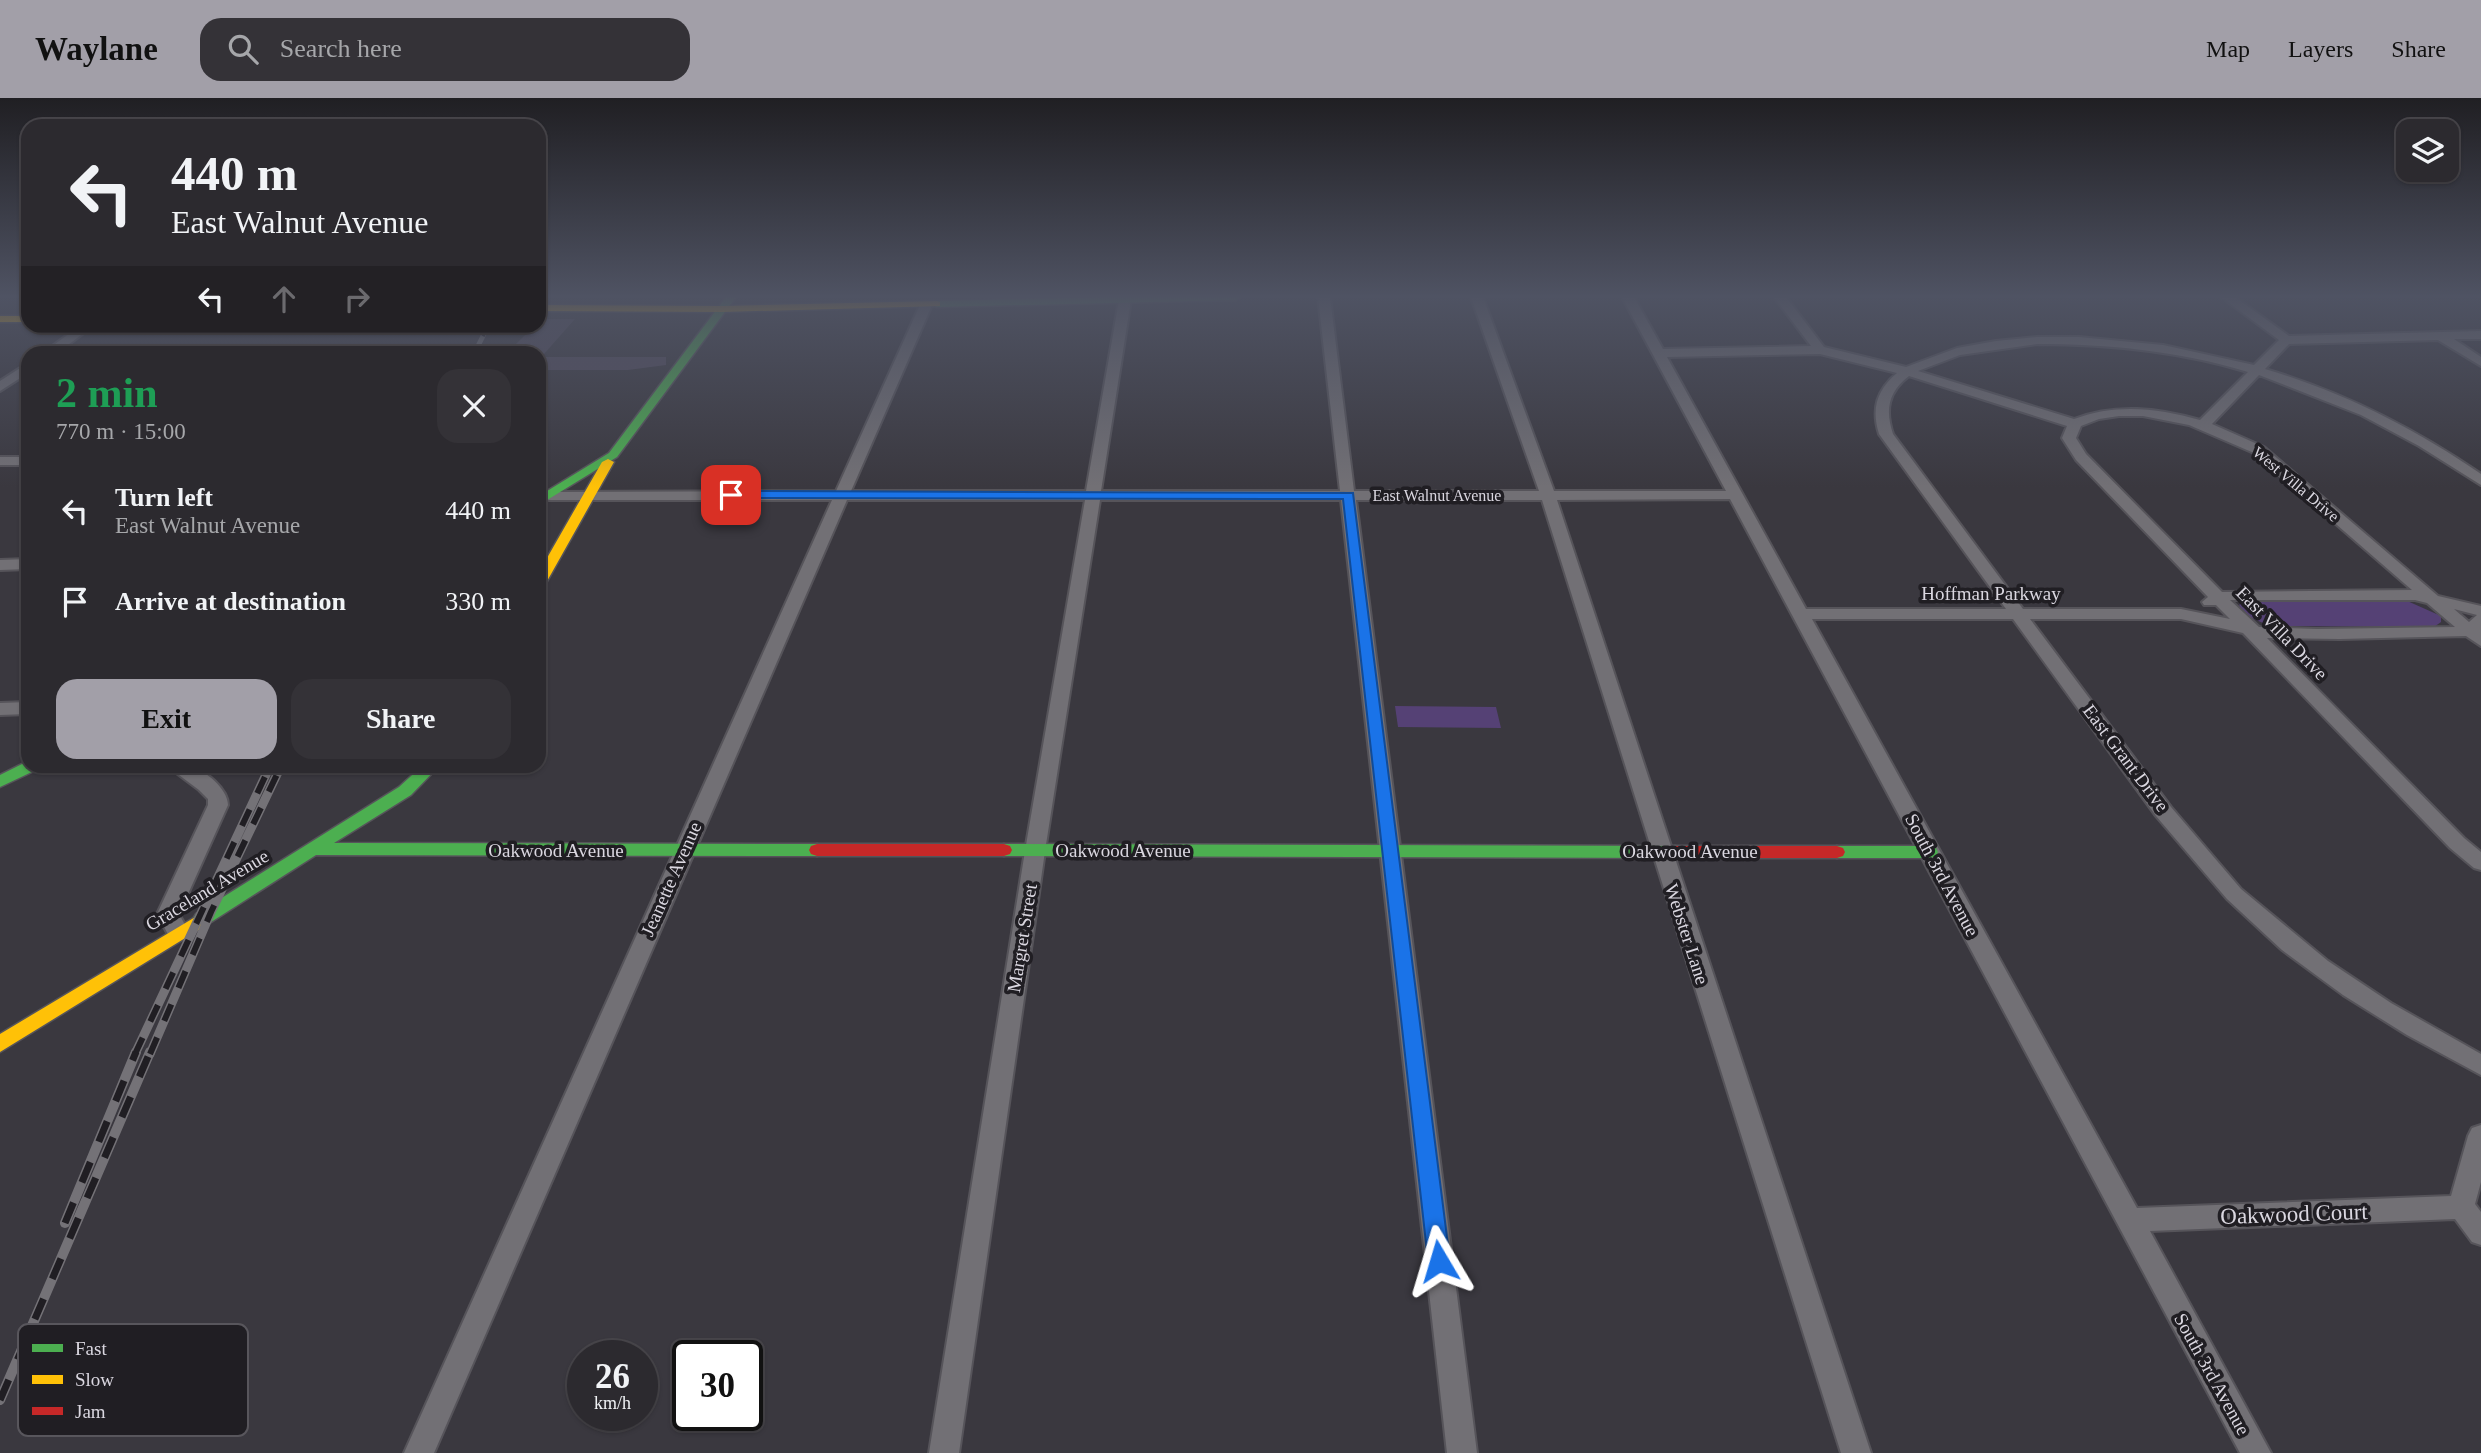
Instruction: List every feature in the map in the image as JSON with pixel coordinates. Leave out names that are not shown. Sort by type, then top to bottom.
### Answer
[{"type":"street","points":[[546,570],[613,455],[683,360]]},
{"type":"street","name":"Jeanette Avenue","points":[[419,1453],[901,360]]},
{"type":"street","name":"Margret Street","points":[[944,1453],[1035,851],[1115,360]]},
{"type":"street","points":[[1332,360],[1462,1453]]},
{"type":"street","name":"Webster Lane","points":[[1500,360],[1548,495],[1660,851],[1856,1453]]},
{"type":"street","name":"South 3rd Avenue","points":[[1664,360],[2256,1453]]},
{"type":"street","points":[[1861,360],[1905,371],[2075,425]]},
{"type":"street","points":[[1905,371],[1931,360]]},
{"type":"street","points":[[2208,360],[2258,371],[2328,394],[2389,421],[2424,441],[2481,481]]},
{"type":"street","points":[[2204,424],[2268,360]]},
{"type":"street","name":"East Grant Drive","points":[[1905,371],[1888,387],[1882,405],[1886,433],[2150,792],[2235,894],[2327,972],[2388,1013],[2481,1065]]},
{"type":"street","points":[[1,385],[21,372]]},
{"type":"street","points":[[1,385],[21,384]]},
{"type":"street","name":"West Villa Drive","points":[[2075,425],[2092,417],[2130,413],[2156,414],[2204,424],[2230,434],[2259,450],[2428,597],[2477,630]]},
{"type":"street","name":"East Villa Drive","points":[[2075,425],[2069,438],[2081,457],[2457,843],[2481,863]]},
{"type":"street","points":[[546,497],[613,455]]},
{"type":"street","points":[[0,461],[21,461]]},
{"type":"street","name":"East Walnut Avenue","points":[[546,498],[588,495],[1738,495]]},
{"type":"street","points":[[0,565],[21,564]]},
{"type":"street","name":"Hoffman Parkway","points":[[2181,614],[2198,611],[2217,597],[2230,595],[2428,597],[2481,611]]},
{"type":"street","name":"Hoffman Parkway","points":[[1800,614],[2181,614],[2202,615],[2269,633],[2477,630]]},
{"type":"street","points":[[0,709],[21,708]]},
{"type":"street","points":[[0,782],[21,771]]},
{"type":"street","points":[[178,932],[168,914],[218,805],[218,798],[206,785],[187,773]]},
{"type":"street","name":"Graceland Avenue","points":[[0,1044],[315,849],[405,791],[424,773]]},
{"type":"street","name":"Oakwood Avenue","points":[[315,849],[1930,852]]},
{"type":"street","points":[[2481,1136],[2461,1207],[2481,1233]]},
{"type":"street","name":"Oakwood Court","points":[[2128,1220],[2461,1207]]},
{"type":"shaded area","points":[[2247,599],[2405,600],[2441,616],[2441,622],[2434,627],[2270,626],[2247,616],[2239,605]]},
{"type":"shaded area","points":[[1395,706],[1496,707],[1501,728],[1398,727]]},
{"type":"building","points":[[546,360],[666,360],[666,365],[628,370],[546,370]]},
{"type":"railway","points":[[135,1054],[267,773]]},
{"type":"railway","points":[[150,1054],[211,912],[278,773]]},
{"type":"railway","points":[[65,1223],[136,1052]]},
{"type":"railway","points":[[33,1324],[150,1052]]},
{"type":"railway","points":[[0,1400],[18,1358]]},
{"type":"traffic: fast","points":[[546,497],[613,455],[684,360]]},
{"type":"traffic: fast","points":[[0,782],[21,771]]},
{"type":"traffic: fast","points":[[202,919],[405,791],[424,773]]},
{"type":"traffic: fast","points":[[315,849],[817,850]]},
{"type":"traffic: fast","points":[[1004,850],[1675,852]]},
{"type":"traffic: fast","points":[[1837,852],[1930,852]]},
{"type":"traffic: slow","points":[[546,571],[608,462]]},
{"type":"traffic: slow","points":[[0,1044],[202,919]]},
{"type":"traffic: jam","points":[[817,850],[1004,850]]},
{"type":"traffic: jam","points":[[1675,852],[1837,852]]},
{"type":"route","points":[[731,495],[1348,495],[1439,1261]]}]
